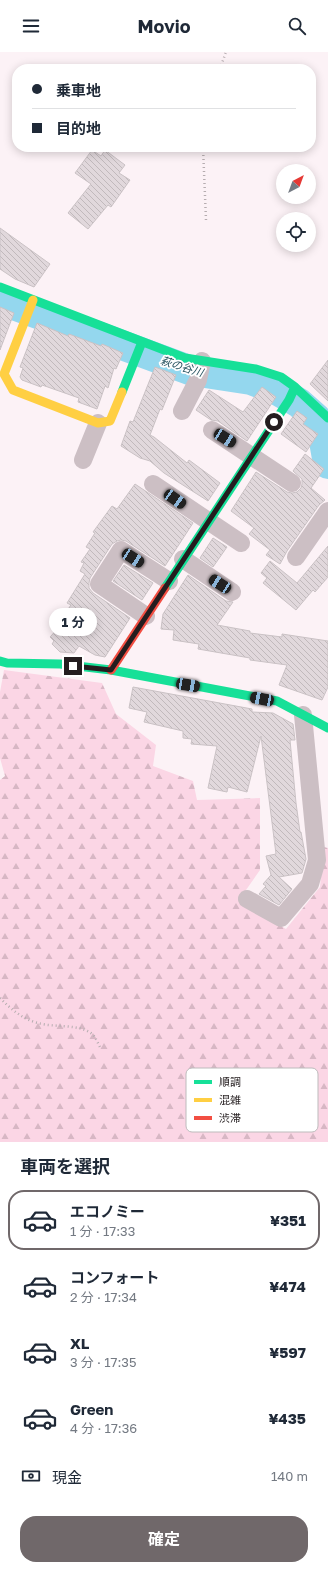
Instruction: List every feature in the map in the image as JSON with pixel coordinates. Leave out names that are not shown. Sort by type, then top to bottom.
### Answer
[{"type":"street","points":[[0,288],[31,307],[140,348],[185,358],[201,368],[256,369],[281,377],[292,394],[328,418]]},
{"type":"street","points":[[31,307],[4,374],[13,390],[98,423],[110,421],[140,348]]},
{"type":"street","points":[[182,410],[201,368]]},
{"type":"street","points":[[111,670],[292,394]]},
{"type":"street","points":[[83,460],[98,423]]},
{"type":"street","points":[[212,430],[292,483]]},
{"type":"street","points":[[153,484],[241,543]]},
{"type":"street","points":[[296,557],[328,511]]},
{"type":"street","points":[[146,616],[99,584],[121,550],[169,581]]},
{"type":"street","points":[[183,559],[232,592]]},
{"type":"street","points":[[0,661],[7,663],[60,664],[111,670],[277,701],[328,728]]},
{"type":"street","points":[[247,899],[281,918],[310,884],[317,860],[303,714]]},
{"type":"path","points":[[222,64],[226,52]]},
{"type":"path","points":[[203,152],[206,220]]},
{"type":"path","points":[[0,998],[9,1007],[27,1020],[48,1026],[83,1029],[93,1035],[100,1047]]},
{"type":"green space","points":[[4,670],[102,683],[116,714],[156,745],[153,766],[193,781],[197,800],[260,798],[260,870],[239,900],[286,929],[320,887],[324,847],[328,848],[328,1142],[0,1142],[0,780],[5,776],[0,758],[0,692]]},
{"type":"building","points":[[91,152],[95,152],[101,156],[104,152],[108,152],[125,165],[119,173],[130,180],[111,207],[108,205],[88,229],[68,213],[91,184],[75,173]]},
{"type":"building","points":[[0,228],[50,264],[34,287],[15,279],[0,269]]},
{"type":"building","points":[[0,307],[14,313],[0,350]]},
{"type":"building","points":[[37,323],[68,336],[69,334],[101,346],[102,344],[123,353],[116,369],[114,368],[108,388],[105,386],[97,409],[78,402],[79,398],[42,385],[41,387],[22,380],[20,377],[23,368],[20,367]]},
{"type":"building","points":[[328,360],[328,401],[310,384]]},
{"type":"building","points":[[155,367],[176,375],[150,435],[187,463],[189,460],[220,483],[208,501],[164,473],[150,461],[140,458],[121,446],[130,421],[133,422]]},
{"type":"building","points":[[262,387],[276,397],[247,441],[218,421],[211,420],[196,410],[209,390],[243,412]]},
{"type":"building","points":[[297,411],[307,418],[303,424],[318,434],[306,452],[281,434]]},
{"type":"building","points":[[305,454],[324,469],[311,488],[325,500],[319,505],[287,551],[280,564],[266,555],[270,550],[249,534],[254,528],[231,511],[256,472],[287,492],[297,492],[301,488],[302,479],[293,471]]},
{"type":"building","points":[[135,484],[193,523],[165,566],[126,541],[121,540],[112,544],[90,578],[89,588],[93,593],[130,618],[105,657],[95,655],[79,646],[74,653],[60,652],[52,644],[54,641],[50,637],[61,625],[58,623],[71,605],[67,603],[85,574],[80,571],[84,563],[81,562],[90,549],[86,547],[95,533],[93,532],[112,506],[117,509]]},
{"type":"building","points":[[213,538],[227,547],[213,567],[200,558]]},
{"type":"building","points":[[328,546],[328,577],[315,592],[313,590],[296,610],[263,583],[267,578],[261,573],[270,561],[297,583]]},
{"type":"building","points":[[124,565],[153,583],[142,600],[113,581]]},
{"type":"building","points":[[188,575],[226,601],[233,602],[217,625],[250,631],[250,633],[282,637],[282,634],[328,641],[328,687],[322,700],[279,685],[287,665],[250,660],[250,658],[198,649],[199,644],[173,640],[174,630],[161,629],[163,614]]},
{"type":"building","points":[[133,687],[252,709],[252,712],[273,713],[293,724],[295,740],[290,740],[296,803],[306,859],[302,873],[279,877],[292,889],[279,905],[259,894],[266,886],[263,884],[271,875],[266,856],[276,854],[261,736],[247,792],[228,787],[227,792],[208,788],[217,746],[191,744],[192,739],[183,738],[183,731],[144,722],[147,712],[129,708]]},
{"type":"waterway","name":"萩の谷川","points":[[0,300],[192,371],[251,380],[275,389],[299,403],[316,418],[322,430],[328,464]]},
{"type":"traffic: fast","points":[[0,287],[185,358],[256,369],[281,377],[295,387],[328,418]]},
{"type":"traffic: fast","points":[[122,392],[142,342]]},
{"type":"traffic: fast","points":[[165,588],[289,400],[295,387]]},
{"type":"traffic: fast","points":[[0,661],[7,663],[60,664],[111,670],[277,701],[328,728]]},
{"type":"traffic: slow","points":[[33,300],[4,374],[13,390],[98,423],[110,421],[122,392]]},
{"type":"traffic: jam","points":[[111,670],[165,588]]},
{"type":"route","points":[[73,666],[111,670],[274,422]]}]
